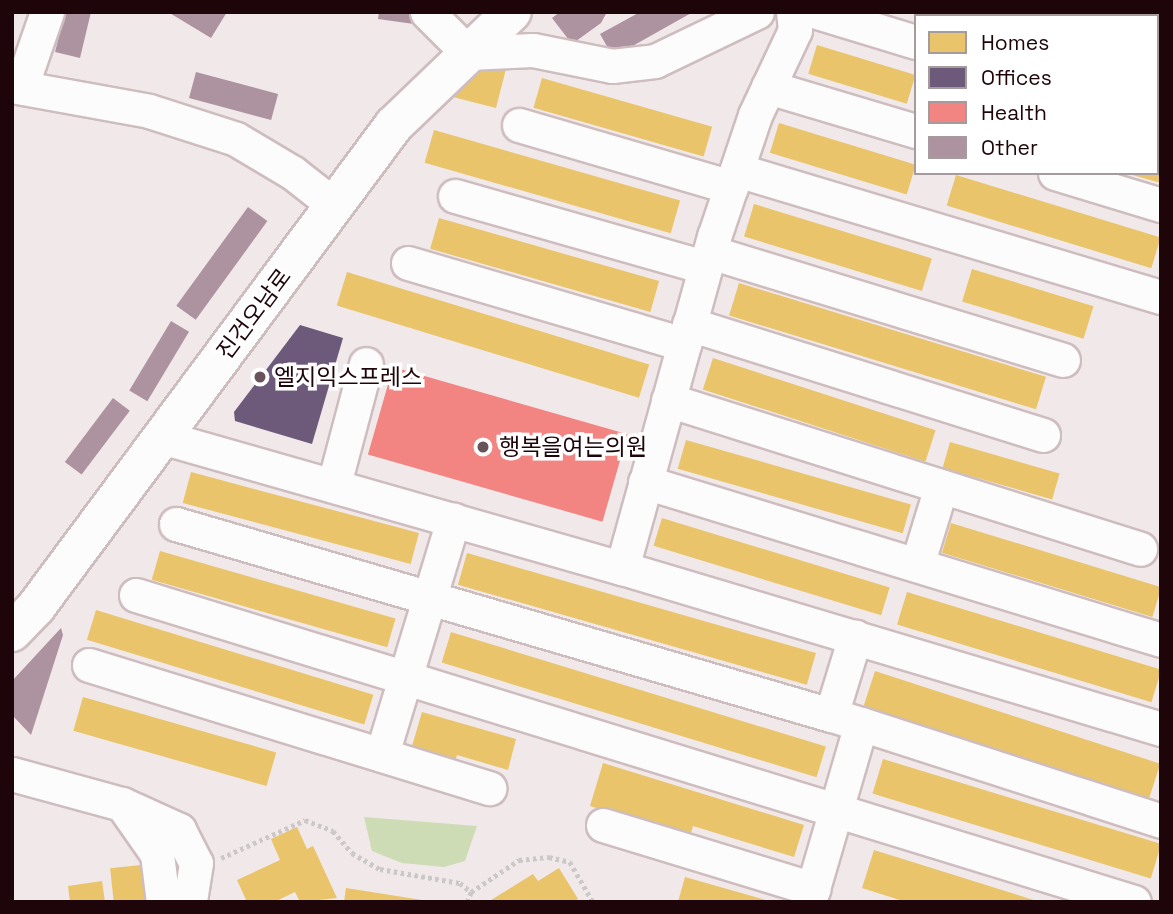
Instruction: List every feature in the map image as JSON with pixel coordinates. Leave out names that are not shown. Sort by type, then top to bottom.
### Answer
[{"type":"main road","name":"진건오남로","points":[[12,632],[36,607],[394,124],[512,12]]},
{"type":"street","points":[[47,12],[17,86],[149,111],[236,139],[293,173],[334,205]]},
{"type":"street","points":[[427,12],[468,53],[533,50],[612,66],[654,61],[757,12]]},
{"type":"street","points":[[622,568],[708,260],[734,178],[768,87],[795,30],[793,12]]},
{"type":"street","points":[[817,12],[914,41]]},
{"type":"street","points":[[768,87],[914,130]]},
{"type":"street","points":[[519,125],[734,178],[1161,297]]},
{"type":"street","points":[[1062,175],[1161,205]]},
{"type":"street","points":[[455,196],[708,260],[1063,360]]},
{"type":"street","points":[[408,262],[687,334],[1043,435]]},
{"type":"street","points":[[334,484],[366,364]]},
{"type":"street","points":[[668,401],[1140,549]]},
{"type":"street","points":[[161,437],[622,568],[1161,729]]},
{"type":"street","points":[[645,482],[1161,640]]},
{"type":"street","points":[[917,565],[941,487]]},
{"type":"street","points":[[382,754],[453,520]]},
{"type":"street","points":[[176,524],[846,719],[1161,821]]},
{"type":"street","points":[[136,596],[836,808],[1134,902]]},
{"type":"street","points":[[603,825],[811,895],[836,808],[855,637]]},
{"type":"street","points":[[89,665],[490,788]]},
{"type":"street","points":[[12,774],[122,804],[180,830],[192,848],[193,887]]},
{"type":"street","points":[[122,804],[157,854],[163,902]]},
{"type":"path","points":[[193,887],[305,820],[332,831],[352,853],[380,869],[460,883],[471,892]]},
{"type":"path","points":[[467,902],[471,892],[519,860],[550,857],[570,862],[593,902]]},
{"type":"green space","points":[[364,817],[477,826],[465,861],[444,867],[402,863],[372,851]]},
{"type":"building: Homes","points":[[992,12],[998,14],[916,14]]},
{"type":"building: Homes","points":[[817,45],[914,75],[907,104],[808,74]]},
{"type":"building: Homes","points":[[507,65],[496,108],[453,97],[478,69]]},
{"type":"building: Homes","points":[[542,78],[712,127],[704,157],[533,108]]},
{"type":"building: Homes","points":[[779,123],[914,164],[907,194],[770,153]]},
{"type":"building: Homes","points":[[434,130],[680,201],[671,233],[425,163]]},
{"type":"building: Homes","points":[[1159,165],[1161,183],[1133,175],[1159,175]]},
{"type":"building: Homes","points":[[956,175],[1161,238],[1151,268],[947,206]]},
{"type":"building: Homes","points":[[754,204],[932,258],[922,291],[744,237]]},
{"type":"building: Homes","points":[[439,218],[659,281],[650,312],[430,249]]},
{"type":"building: Homes","points":[[972,269],[1093,306],[1084,339],[962,302]]},
{"type":"building: Homes","points":[[347,272],[649,364],[639,398],[337,305]]},
{"type":"building: Homes","points":[[739,283],[1046,377],[1036,409],[729,316]]},
{"type":"building: Homes","points":[[713,358],[936,430],[925,462],[703,389]]},
{"type":"building: Homes","points":[[686,440],[911,504],[903,533],[678,469]]},
{"type":"building: Homes","points":[[950,442],[1060,473],[1052,499],[943,468]]},
{"type":"building: Homes","points":[[191,472],[419,533],[411,564],[183,503]]},
{"type":"building: Homes","points":[[662,518],[890,588],[881,615],[654,546]]},
{"type":"building: Homes","points":[[951,523],[1161,587],[1152,617],[942,553]]},
{"type":"building: Homes","points":[[160,551],[396,619],[387,647],[152,580]]},
{"type":"building: Homes","points":[[467,553],[816,653],[807,685],[458,585]]},
{"type":"building: Homes","points":[[907,592],[1161,670],[1151,702],[897,625]]},
{"type":"building: Homes","points":[[96,610],[373,695],[364,724],[87,640]]},
{"type":"building: Homes","points":[[451,632],[826,747],[817,777],[442,663]]},
{"type":"building: Homes","points":[[875,671],[1160,764],[1149,800],[863,707]]},
{"type":"building: Homes","points":[[83,697],[276,752],[267,786],[73,731]]},
{"type":"building: Homes","points":[[422,712],[516,739],[508,770],[457,755],[454,766],[410,753]]},
{"type":"building: Homes","points":[[883,759],[1161,844],[1151,879],[872,793]]},
{"type":"building: Homes","points":[[603,763],[804,825],[794,857],[693,826],[690,837],[590,806]]},
{"type":"building: Homes","points":[[297,827],[307,849],[313,846],[337,898],[300,902],[295,892],[274,902],[247,902],[237,880],[280,860],[271,839]]},
{"type":"building: Homes","points":[[874,850],[1037,902],[906,902],[862,888]]},
{"type":"building: Homes","points":[[141,865],[145,902],[114,902],[110,868]]},
{"type":"building: Homes","points":[[559,868],[578,899],[573,902],[488,902],[533,874],[538,881]]},
{"type":"building: Homes","points":[[685,877],[769,901],[769,902],[678,902]]},
{"type":"building: Homes","points":[[102,881],[105,902],[70,902],[68,886]]},
{"type":"building: Homes","points":[[346,888],[422,900],[422,902],[344,902]]},
{"type":"building: Offices","points":[[300,325],[343,338],[312,444],[235,421],[234,412]]},
{"type":"building: Health","points":[[393,367],[628,434],[602,522],[368,454]]},
{"type":"building: Other","points":[[65,12],[91,12],[80,58],[55,52]]},
{"type":"building: Other","points":[[168,12],[227,12],[211,38]]},
{"type":"building: Other","points":[[379,12],[423,12],[421,25],[378,19]]},
{"type":"building: Other","points":[[560,12],[607,12],[601,23],[572,44],[552,18]]},
{"type":"building: Other","points":[[640,12],[693,12],[613,57],[600,34]]},
{"type":"building: Other","points":[[1137,12],[1161,12],[1161,41],[1159,14]]},
{"type":"building: Other","points":[[196,72],[278,94],[271,120],[189,98]]},
{"type":"building: Other","points":[[248,207],[267,221],[196,320],[176,306]]},
{"type":"building: Other","points":[[171,321],[189,332],[147,401],[129,390]]},
{"type":"building: Other","points":[[113,398],[130,411],[82,475],[65,462]]},
{"type":"building: Other","points":[[61,628],[63,635],[31,735],[12,715],[12,681]]},
{"type":"place","name":"엘지익스프레스","points":[[260,377]]},
{"type":"place","name":"행복을여는의원","points":[[483,447]]}]
